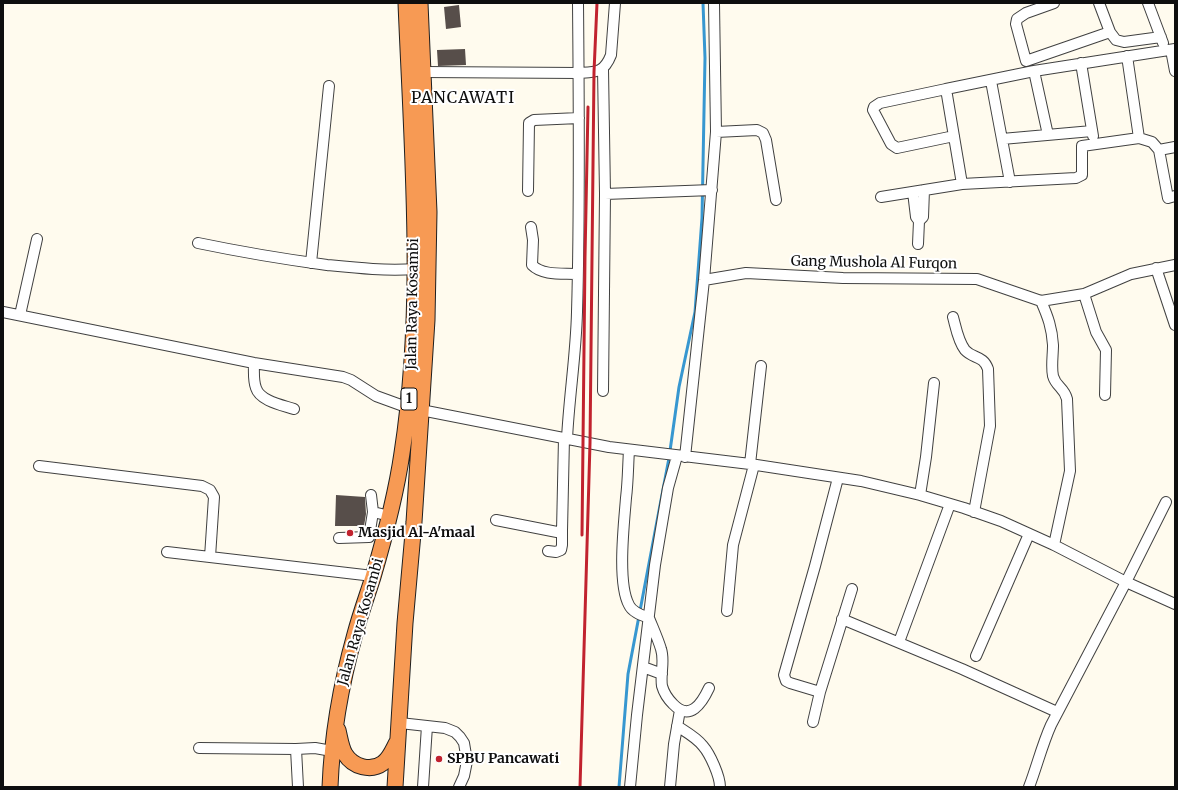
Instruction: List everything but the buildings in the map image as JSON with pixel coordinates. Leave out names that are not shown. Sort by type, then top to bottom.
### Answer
[{"type":"highway","name":"Jalan Raya Kosambi","points":[[395,787],[405,623],[414,522],[415,221],[406,3]]},
{"type":"highway","name":"Jalan Raya Kosambi","points":[[330,787],[335,720],[355,632],[390,516],[415,409],[428,320],[429,212],[420,3]]},
{"type":"highway","points":[[335,720],[345,754],[348,758],[361,767],[372,768],[383,764],[389,757],[398,740]]},
{"type":"street","points":[[548,551],[556,552],[561,550],[562,545],[566,439],[577,313],[579,118],[578,3]]},
{"type":"street","points":[[603,391],[603,69],[608,62],[610,55],[616,3]]},
{"type":"street","points":[[630,787],[643,667],[642,615],[655,566],[668,488],[677,456],[704,280],[709,190],[716,132],[714,3]]},
{"type":"street","points":[[1048,135],[1032,72],[1026,61],[1016,24],[1017,19],[1026,13],[1054,3]]},
{"type":"street","points":[[1099,3],[1110,32],[1116,40],[1124,42],[1161,37]]},
{"type":"street","points":[[1148,3],[1161,37],[1170,50],[1175,71]]},
{"type":"street","points":[[1026,61],[1110,32]]},
{"type":"street","points":[[954,136],[897,148],[891,144],[873,110],[874,107],[880,103],[1032,72],[1170,50]]},
{"type":"street","points":[[1127,56],[1139,138]]},
{"type":"street","points":[[1081,63],[1094,144]]},
{"type":"street","points":[[423,72],[579,73],[594,72],[603,69]]},
{"type":"street","points":[[991,81],[1010,182]]},
{"type":"street","points":[[311,263],[329,86]]},
{"type":"street","points":[[946,89],[962,184]]},
{"type":"street","points":[[528,191],[529,123],[534,120],[579,118]]},
{"type":"street","points":[[716,132],[757,130],[763,133],[766,140],[776,200]]},
{"type":"street","points":[[1002,139],[1092,131]]},
{"type":"street","points":[[881,197],[962,184],[1076,178],[1082,175],[1082,146],[1080,132]]},
{"type":"street","points":[[1082,146],[1139,138],[1152,142],[1159,150],[1168,198],[1175,196]]},
{"type":"street","points":[[1159,150],[1175,147]]},
{"type":"street","points":[[604,194],[709,190]]},
{"type":"street","points":[[919,221],[923,217],[924,190]]},
{"type":"street","points":[[913,192],[916,217],[919,221],[918,244]]},
{"type":"street","points":[[531,227],[533,240],[532,265],[536,269],[543,272],[577,274]]},
{"type":"street","points":[[20,315],[36,239]]},
{"type":"street","points":[[198,242],[255,255],[311,263],[362,269],[415,269]]},
{"type":"street","points":[[1054,545],[1070,471],[1070,451],[1067,399],[1065,392],[1055,383],[1053,375],[1052,329],[1041,301],[1084,294],[1131,274],[1175,265]]},
{"type":"street","points":[[1156,268],[1175,325]]},
{"type":"street","name":"Gang Mushola Al Furqon","points":[[704,280],[746,273],[843,278],[977,279],[1041,301]]},
{"type":"street","points":[[1084,294],[1096,332],[1106,350],[1105,395]]},
{"type":"street","points":[[3,312],[254,363],[343,377],[352,380],[376,396],[415,409],[609,448],[752,465],[861,481],[920,495],[974,512],[1029,534],[1054,545],[1126,582],[1175,604]]},
{"type":"street","points":[[953,317],[960,340],[965,349],[969,354],[982,359],[988,369],[990,426],[974,512]]},
{"type":"street","points":[[254,363],[254,382],[256,390],[264,398],[294,409]]},
{"type":"street","points":[[727,611],[733,545],[752,465],[761,366]]},
{"type":"street","points":[[920,495],[926,457],[934,383]]},
{"type":"street","points":[[629,450],[624,529],[623,581],[629,605],[642,615],[662,650],[662,686],[665,694],[671,702],[680,710],[687,712],[691,711],[699,705],[709,688]]},
{"type":"street","points":[[39,466],[202,486],[210,490],[214,497],[210,557]]},
{"type":"street","points":[[820,692],[790,683],[784,678],[784,675],[838,478]]},
{"type":"street","points":[[339,538],[368,537],[373,512],[371,496]]},
{"type":"street","points":[[1030,787],[1044,742],[1057,712],[1126,582],[1166,502]]},
{"type":"street","points":[[899,642],[950,504]]},
{"type":"street","points":[[373,512],[390,516]]},
{"type":"street","points":[[496,520],[557,532],[562,531]]},
{"type":"street","points":[[976,656],[1029,534]]},
{"type":"street","points":[[167,552],[373,576]]},
{"type":"street","points":[[813,722],[820,692],[852,588]]},
{"type":"street","points":[[842,619],[899,642],[1057,712]]},
{"type":"street","points":[[643,667],[662,674]]},
{"type":"street","points":[[670,787],[674,744],[680,710]]},
{"type":"street","points":[[400,723],[445,728],[455,732],[464,743],[467,761],[464,776],[459,787]]},
{"type":"street","points":[[423,787],[427,726]]},
{"type":"street","points":[[677,726],[703,746],[713,764],[720,782],[720,787]]},
{"type":"street","points":[[199,748],[315,748],[332,751]]},
{"type":"street","points":[[296,749],[298,787]]},
{"type":"waterway","points":[[619,787],[628,674],[669,458],[679,387],[695,312],[702,218],[705,58],[703,3]]},
{"type":"railway","points":[[580,787],[590,443],[594,72],[597,3]]},
{"type":"railway","points":[[582,535],[588,107]]},
{"type":"place","name":"Masjid Al-A'maal","points":[[350,533]]},
{"type":"place","name":"SPBU Pancawati","points":[[439,759]]},
{"type":"district","name":"PANCAWATI","points":[[463,98]]}]
